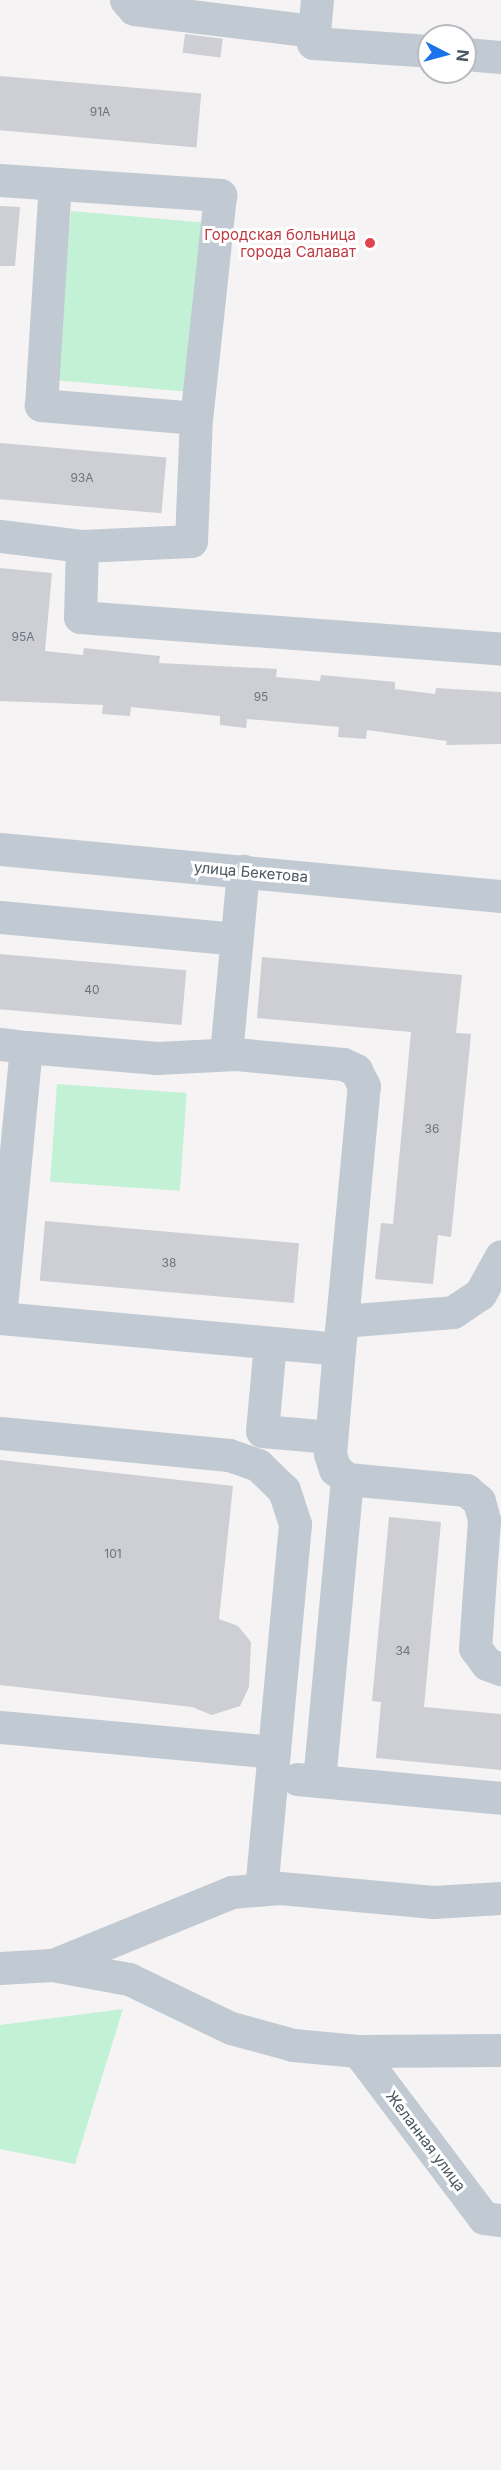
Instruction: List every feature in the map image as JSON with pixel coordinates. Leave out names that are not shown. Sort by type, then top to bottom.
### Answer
[{"type":"street","points":[[126,0],[134,9],[316,16],[313,43],[417,50]]},
{"type":"street","points":[[477,55],[501,57]]},
{"type":"street","points":[[0,180],[220,195],[196,418],[191,541],[82,546],[0,536]]},
{"type":"street","points":[[55,185],[41,405],[196,418]]},
{"type":"street","points":[[82,546],[80,616],[501,649]]},
{"type":"street","name":"улица Бекетова","points":[[0,849],[501,896]]},
{"type":"street","points":[[226,1054],[243,871]]},
{"type":"street","points":[[0,917],[236,939]]},
{"type":"street","points":[[501,1256],[480,1294],[453,1312],[341,1335],[270,1343],[0,1318],[13,1045],[157,1058],[226,1054],[343,1064],[361,1076],[364,1086],[341,1335],[332,1437],[332,1461],[347,1479],[466,1490],[479,1501],[484,1520],[475,1648],[487,1664],[501,1669]]},
{"type":"street","points":[[262,1431],[270,1343]]},
{"type":"street","points":[[229,1455],[262,1431],[332,1437]]},
{"type":"street","points":[[0,1433],[229,1455],[272,1475],[291,1503],[295,1524],[261,1888]]},
{"type":"street","points":[[318,1781],[347,1479]]},
{"type":"street","points":[[0,1726],[273,1764],[318,1781],[501,1798]]},
{"type":"street","points":[[52,1965],[205,1901],[261,1888],[434,1902],[501,1898]]},
{"type":"street","points":[[0,1968],[52,1965],[129,1979],[262,2038],[358,2051],[501,2050]]},
{"type":"street","name":"Желанная улица","points":[[358,2051],[484,2218],[501,2220]]},
{"type":"green space","points":[[71,211],[202,223],[188,392],[56,380]]},
{"type":"green space","points":[[57,1084],[187,1093],[180,1191],[50,1182]]},
{"type":"green space","points":[[123,2009],[75,2164],[0,2149],[0,2025]]},
{"type":"building","points":[[185,34],[223,39],[220,57],[183,53]]},
{"type":"building","points":[[0,76],[201,94],[197,147],[0,130]]},
{"type":"building","points":[[0,206],[20,207],[15,266],[0,266]]},
{"type":"building","points":[[0,443],[166,458],[161,513],[0,499]]},
{"type":"building","points":[[0,568],[52,573],[45,651],[83,655],[84,648],[160,656],[159,663],[277,669],[276,677],[320,681],[321,675],[395,682],[395,689],[435,694],[436,688],[501,692],[501,744],[446,745],[447,741],[367,730],[366,739],[338,737],[339,727],[247,719],[246,728],[220,725],[220,716],[131,707],[130,716],[102,714],[103,705],[0,701]]},
{"type":"building","points":[[0,954],[186,970],[181,1025],[0,1009]]},
{"type":"building","points":[[262,957],[462,975],[456,1033],[471,1034],[451,1237],[438,1235],[433,1284],[375,1279],[381,1223],[393,1224],[411,1032],[257,1018]]},
{"type":"building","points":[[45,1221],[299,1243],[294,1303],[40,1281]]},
{"type":"building","points":[[0,1460],[233,1486],[219,1619],[238,1626],[251,1642],[249,1687],[240,1706],[212,1715],[192,1707],[0,1685]]},
{"type":"building","points":[[389,1517],[441,1522],[424,1707],[501,1714],[501,1770],[376,1758],[381,1702],[372,1701]]},
{"type":"place","name":"Городская больница города Салават","points":[[370,243]]}]
